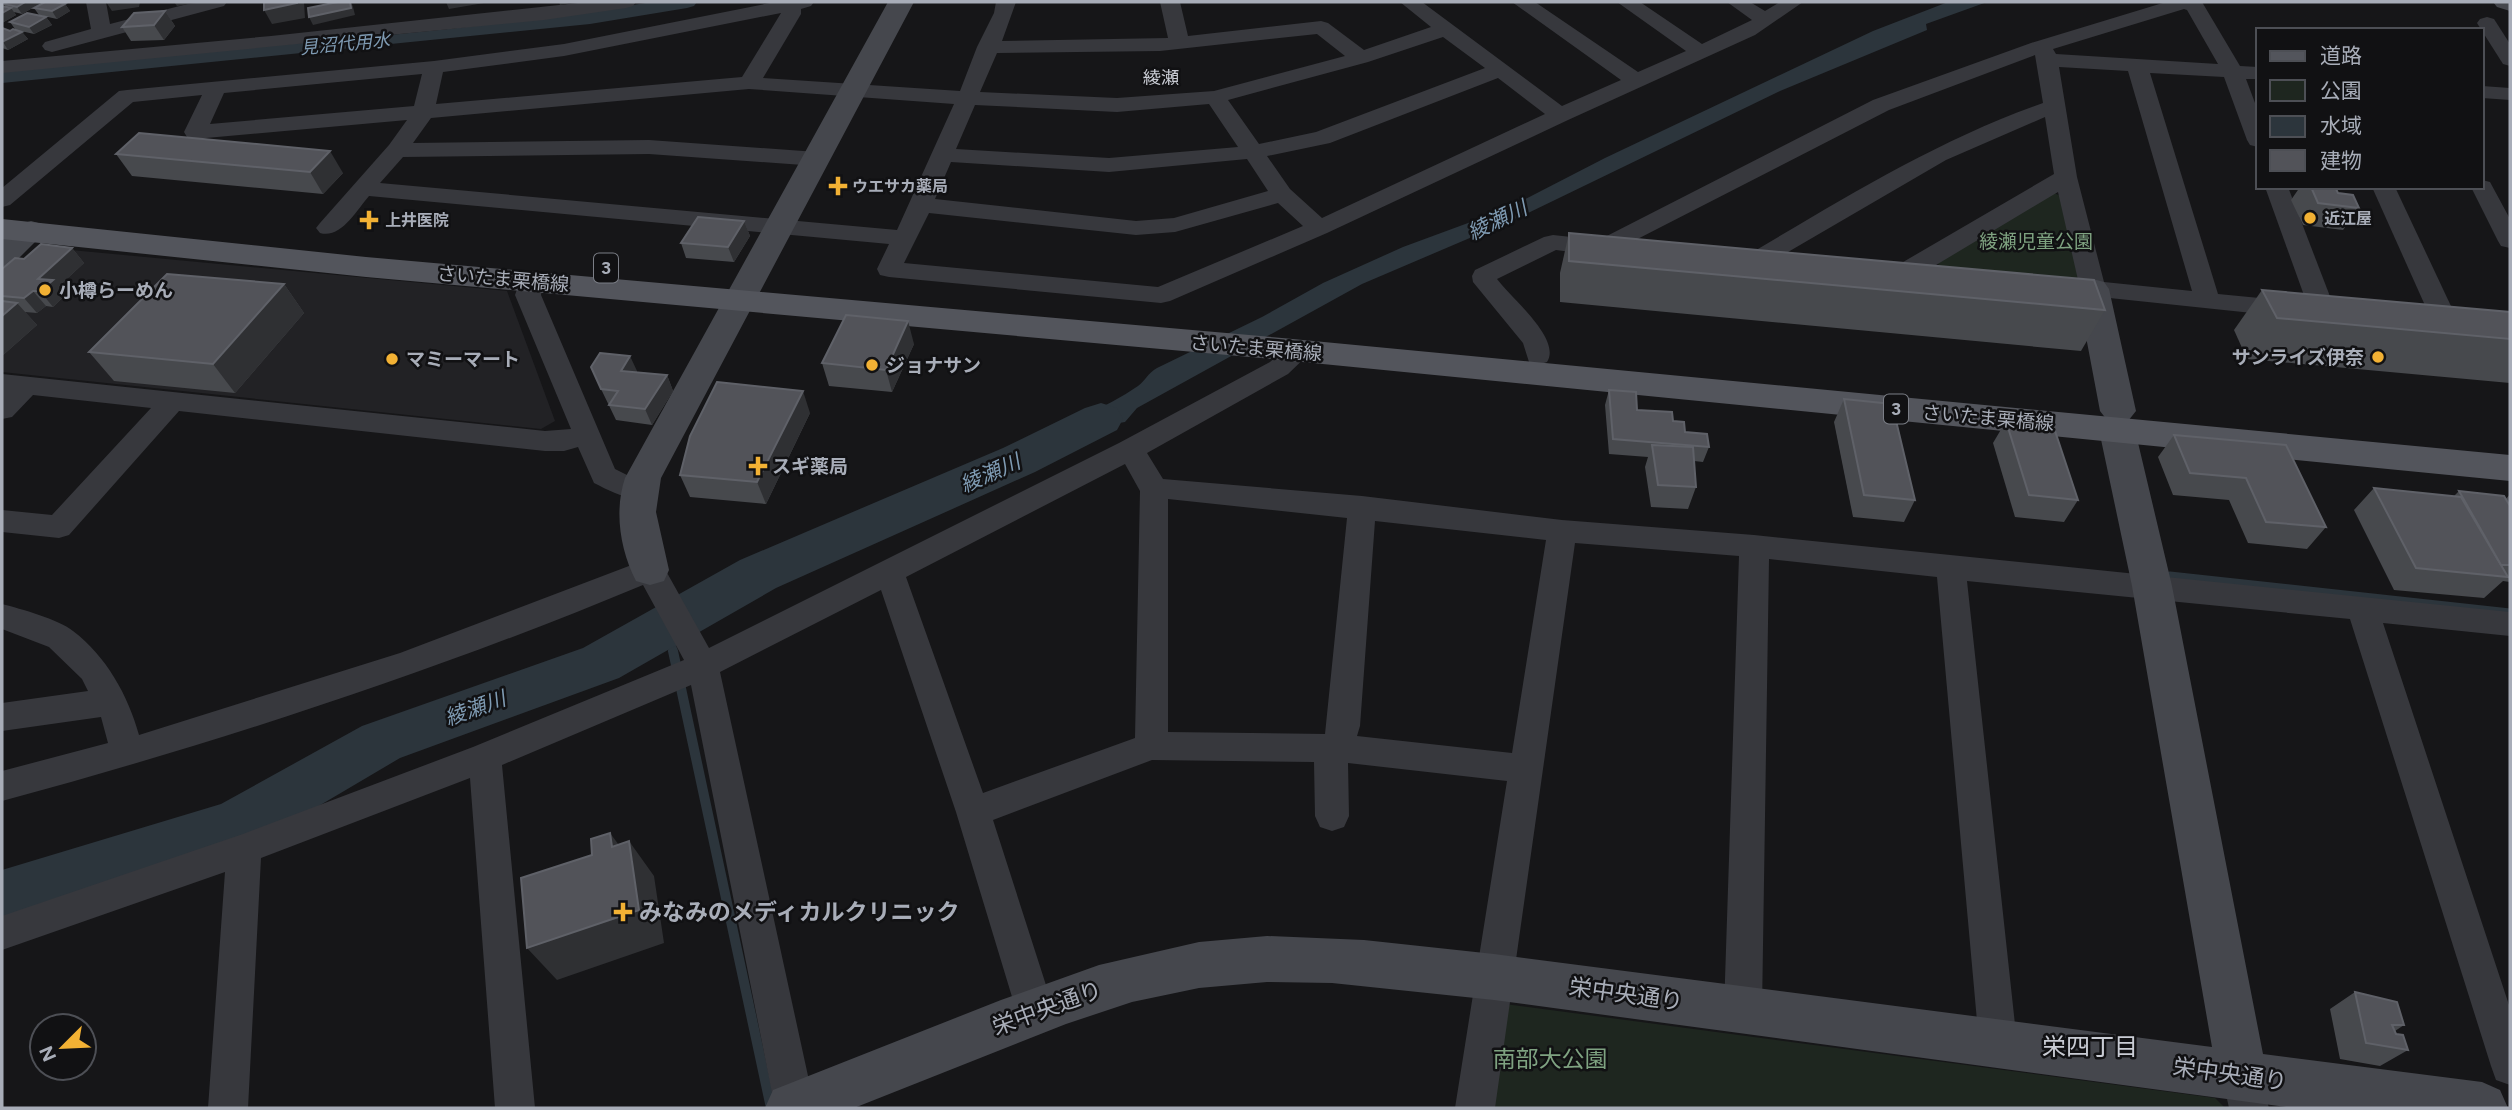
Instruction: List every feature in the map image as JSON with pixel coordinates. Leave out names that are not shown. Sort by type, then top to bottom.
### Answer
[{"type":"main road","name":"さいたま栗橋線","points":[[2,213],[745,291],[1179,341],[1538,356],[2510,468]]},
{"type":"main road","name":"さいたま栗橋線","points":[[16,230],[366,267],[531,281],[745,291],[1210,326],[1295,345],[2118,421],[2510,446]]},
{"type":"street","points":[[96,2],[102,34]]},
{"type":"street","points":[[2,58],[217,2]]},
{"type":"street","points":[[2,67],[271,42],[530,15],[626,2]]},
{"type":"street","points":[[793,1108],[696,654],[656,580],[637,514],[639,488],[901,2]]},
{"type":"street","points":[[1012,2],[987,47],[921,205],[889,269],[1161,295],[1319,228],[1560,115],[1748,32],[1793,2]]},
{"type":"street","points":[[1170,2],[1179,44]]},
{"type":"street","points":[[1410,2],[1560,115]]},
{"type":"street","points":[[1522,2],[1636,81]]},
{"type":"street","points":[[1627,2],[1701,52]]},
{"type":"street","points":[[1737,2],[1766,20]]},
{"type":"street","points":[[749,82],[798,3]]},
{"type":"street","points":[[2,200],[127,96],[434,67],[564,50],[798,3]]},
{"type":"street","points":[[1602,248],[1860,114],[2190,3],[2199,12],[2233,72],[2256,135]]},
{"type":"street","points":[[2487,23],[2510,60]]},
{"type":"street","points":[[987,47],[1179,44],[1321,27],[1360,58]]},
{"type":"street","points":[[216,88],[195,132],[749,82],[966,98],[1117,105],[1215,97],[1360,58],[1445,29]]},
{"type":"street","points":[[2042,53],[2137,65],[2256,73]]},
{"type":"street","points":[[2042,53],[2066,177],[2093,289],[2152,586],[2245,1092]]},
{"type":"street","points":[[2137,65],[2207,300]]},
{"type":"street","points":[[328,228],[397,150],[423,113],[434,67]]},
{"type":"street","points":[[942,155],[1109,165],[1252,152],[1322,138],[1500,70]]},
{"type":"street","points":[[2484,92],[2510,94]]},
{"type":"street","points":[[1215,97],[1282,194],[1319,228]]},
{"type":"street","points":[[1755,261],[1908,172],[2013,120],[2054,107]]},
{"type":"street","points":[[397,150],[649,146],[817,159]]},
{"type":"street","points":[[1907,271],[2066,177]]},
{"type":"street","points":[[364,189],[904,239]]},
{"type":"street","points":[[2277,189],[2323,312]]},
{"type":"street","points":[[2384,189],[2445,321]]},
{"type":"street","points":[[2483,189],[2510,241]]},
{"type":"street","points":[[921,205],[1136,228],[1175,225],[1282,194]]},
{"type":"street","points":[[2,257],[16,230]]},
{"type":"street","points":[[1538,356],[1536,341],[1485,282],[1484,276],[1553,242],[1644,251]]},
{"type":"street","points":[[1727,258],[1797,264]]},
{"type":"street","points":[[1879,269],[1947,275]]},
{"type":"street","points":[[531,281],[528,295],[604,476],[624,486],[639,488]]},
{"type":"street","points":[[2053,285],[2350,314]]},
{"type":"street","points":[[2418,319],[2471,323]]},
{"type":"street","points":[[2,933],[244,849],[485,757],[696,654],[890,573],[1129,450],[1279,368],[1295,345]]},
{"type":"street","points":[[2,410],[14,385],[545,441],[564,441],[586,435]]},
{"type":"street","points":[[2,521],[58,527],[172,402]]},
{"type":"street","points":[[1129,450],[1144,468],[1154,491],[1151,746]]},
{"type":"street","points":[[1154,491],[1169,488],[1362,507],[1562,531],[1754,546],[2510,624]]},
{"type":"street","points":[[1332,816],[1331,762],[1344,726],[1362,507]]},
{"type":"street","points":[[1475,1108],[1562,531]]},
{"type":"street","points":[[1743,1010],[1754,546]]},
{"type":"street","points":[[1951,568],[1998,1043]]},
{"type":"street","points":[[890,573],[973,812],[1035,1010]]},
{"type":"street","points":[[2,786],[127,753],[656,580]]},
{"type":"street","points":[[2362,607],[2510,1066]]},
{"type":"street","points":[[2,616],[60,638],[93,670],[116,712],[127,753]]},
{"type":"street","points":[[2,717],[110,702]]},
{"type":"street","points":[[973,812],[1151,746],[1338,748],[1526,769]]},
{"type":"street","points":[[485,757],[515,1108]]},
{"type":"street","points":[[228,1108],[244,849]]},
{"type":"street","name":"栄中央通り","points":[[793,1108],[1035,1010],[1135,977],[1233,961],[1335,960],[1494,977],[1998,1043],[2245,1092],[2482,1108]]},
{"type":"shaded area","points":[[60,249],[507,291],[555,421],[541,429],[2,372],[2,275]]},
{"type":"green space","name":"綾瀬児童公園","points":[[2049,190],[2062,197],[2080,280],[1941,268],[1936,261]]},
{"type":"green space","name":"南部大公園","points":[[1505,1004],[2215,1098],[2225,1108],[1490,1108]]},
{"type":"water","points":[[1948,2],[1987,2],[1926,24],[1927,30],[1780,91],[1526,214],[1362,284],[1137,408],[1125,422],[1102,426],[1046,453],[1029,440],[1112,402],[1138,386],[1157,368],[1262,317],[1323,283],[1403,247],[1506,209],[1605,158],[1873,31]]},
{"type":"building","points":[[25,2],[17,7],[4,4]]},
{"type":"building","points":[[45,2],[65,4],[52,11],[34,8]]},
{"type":"building","points":[[264,2],[297,2],[297,3],[264,10]]},
{"type":"building","points":[[350,2],[351,8],[309,17],[308,8]]},
{"type":"building","points":[[2,6],[11,8],[2,13]]},
{"type":"building","points":[[165,11],[154,25],[122,27],[134,13]]},
{"type":"building","points":[[27,13],[46,17],[29,27],[10,22]]},
{"type":"building","points":[[2,28],[10,31],[13,29],[22,32],[2,42]]},
{"type":"building","points":[[139,133],[330,151],[310,172],[116,154]]},
{"type":"building","points":[[2312,189],[2336,189],[2338,193],[2353,195],[2359,208],[2318,203]]},
{"type":"building","points":[[698,217],[744,221],[728,247],[681,243]]},
{"type":"building","points":[[1569,233],[2094,280],[2105,310],[1569,261]]},
{"type":"building","points":[[41,244],[72,248],[38,279],[53,280],[40,291],[33,291],[24,298],[2,296],[2,269],[15,258],[24,259]]},
{"type":"building","points":[[167,274],[284,284],[213,364],[89,352]]},
{"type":"building","points":[[2262,290],[2510,312],[2510,339],[2277,318]]},
{"type":"building","points":[[2,301],[17,303],[2,316]]},
{"type":"building","points":[[846,315],[908,321],[886,370],[822,363]]},
{"type":"building","points":[[600,353],[630,356],[621,371],[667,375],[645,409],[609,405],[618,391],[601,389],[591,367]]},
{"type":"building","points":[[717,382],[803,391],[757,482],[680,475],[690,436]]},
{"type":"building","points":[[1609,390],[1636,392],[1637,410],[1672,412],[1673,421],[1684,422],[1685,432],[1707,434],[1709,447],[1613,439]]},
{"type":"building","points":[[1844,399],[1892,404],[1915,500],[1864,495]]},
{"type":"building","points":[[2006,421],[2053,425],[2078,500],[2029,495]]},
{"type":"building","points":[[2174,435],[2286,445],[2326,527],[2266,522],[2246,478],[2190,473]]},
{"type":"building","points":[[1652,445],[1693,447],[1696,487],[1658,485]]},
{"type":"building","points":[[2374,488],[2461,497],[2508,577],[2416,568]]},
{"type":"building","points":[[2459,491],[2504,496],[2510,506],[2510,565],[2501,565]]},
{"type":"building","points":[[610,833],[612,847],[629,841],[639,910],[527,948],[521,878],[592,855],[591,839]]},
{"type":"building","points":[[2355,992],[2397,1002],[2404,1025],[2392,1025],[2396,1034],[2403,1035],[2408,1050],[2366,1043]]},
{"type":"waterway","name":"見沼代用水","points":[[2,77],[449,34],[590,18],[687,2]]},
{"type":"waterway","name":"綾瀬川","points":[[2,897],[236,825],[381,742],[601,663],[758,574],[1019,460],[1101,419]]},
{"type":"waterway","points":[[2170,575],[2510,612]]},
{"type":"waterway","points":[[668,625],[674,652]]},
{"type":"waterway","points":[[673,651],[771,1108]]},
{"type":"place","name":"ウエサカ薬局","points":[[838,186]]},
{"type":"place","name":"近江屋","points":[[2310,218]]},
{"type":"place","name":"上井医院","points":[[369,220]]},
{"type":"place","name":"小樽らーめん","points":[[45,290]]},
{"type":"place","name":"サンライズ伊奈","points":[[2378,357]]},
{"type":"place","name":"マミーマート","points":[[392,359]]},
{"type":"place","name":"ジョナサン","points":[[872,365]]},
{"type":"place","name":"スギ薬局","points":[[758,466]]},
{"type":"place","name":"みなみのメディカルクリニック","points":[[623,912]]},
{"type":"district","name":"綾瀬","points":[[1161,78]]},
{"type":"district","name":"栄四丁目","points":[[2090,1046]]}]
